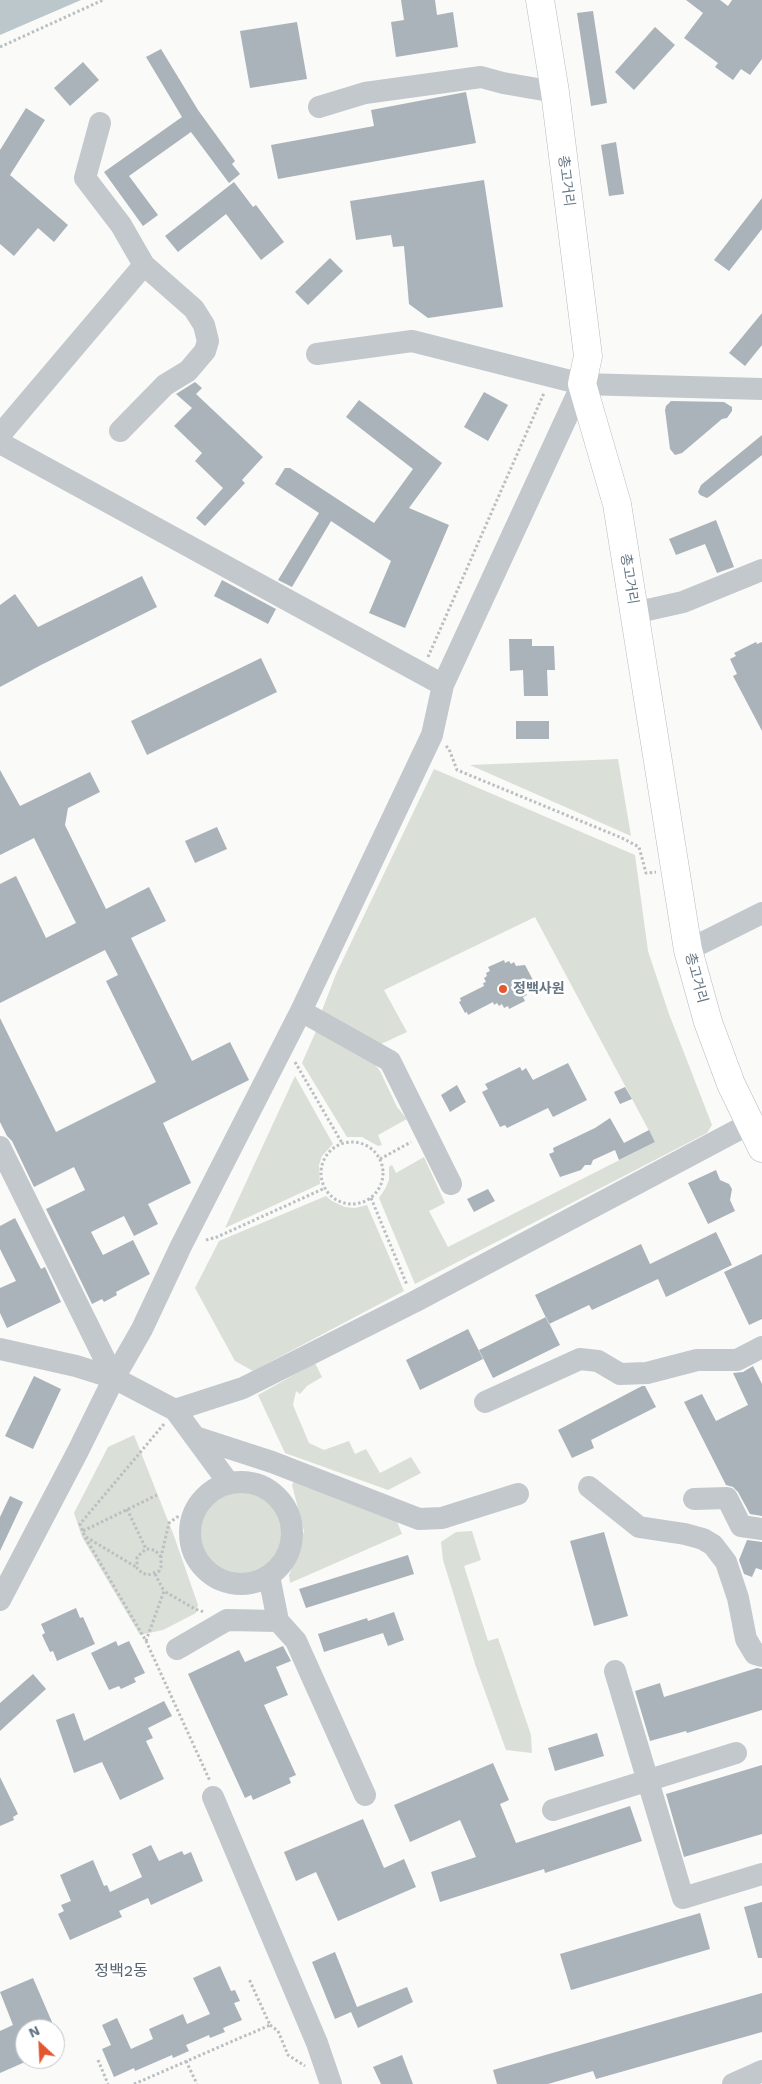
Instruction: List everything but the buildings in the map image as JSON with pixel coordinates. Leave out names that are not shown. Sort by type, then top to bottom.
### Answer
[{"type":"main road","name":"총고거리","points":[[540,0],[555,92],[588,356],[582,384],[617,504],[688,950],[708,1022],[731,1084],[762,1148]]},
{"type":"street","points":[[319,107],[364,93],[481,77],[503,83],[555,92]]},
{"type":"street","points":[[100,123],[85,178],[121,225],[144,266],[194,309],[204,324],[208,341],[205,352],[188,371],[164,385],[120,430]]},
{"type":"street","points":[[0,435],[144,266]]},
{"type":"street","points":[[317,354],[412,342],[582,384],[762,389]]},
{"type":"street","points":[[0,1600],[114,1378],[142,1329],[181,1246],[301,1011],[432,735],[444,685],[582,384]]},
{"type":"street","points":[[0,443],[444,685]]},
{"type":"street","points":[[634,614],[683,602],[762,570]]},
{"type":"street","points":[[688,950],[762,913]]},
{"type":"street","points":[[301,1011],[390,1060],[452,1184]]},
{"type":"street","points":[[175,1410],[243,1388],[414,1302],[749,1124]]},
{"type":"street","points":[[0,1147],[114,1378]]},
{"type":"street","points":[[484,1402],[580,1359],[598,1361],[620,1374],[647,1373],[697,1360],[737,1360],[762,1347]]},
{"type":"street","points":[[0,1350],[76,1366],[114,1378],[175,1410],[228,1482]]},
{"type":"street","points":[[195,1437],[272,1462],[419,1519],[442,1518],[518,1494]]},
{"type":"street","points":[[243,1481],[257,1483],[270,1490],[281,1500],[288,1512],[292,1526],[292,1540],[288,1554],[280,1566],[269,1576],[255,1582],[240,1584],[225,1582],[212,1575],[200,1565],[193,1552],[189,1537],[191,1520],[195,1509],[203,1497],[215,1488],[228,1482],[243,1481]]},
{"type":"street","points":[[589,1487],[638,1527],[685,1534],[703,1539],[713,1545],[726,1562],[735,1589],[746,1639],[755,1654],[762,1656]]},
{"type":"street","points":[[694,1499],[727,1498],[741,1526],[762,1529]]},
{"type":"street","points":[[269,1576],[278,1621],[296,1641],[365,1795]]},
{"type":"street","points":[[177,1649],[227,1620],[278,1621]]},
{"type":"street","points":[[615,1671],[684,1898],[762,1874]]},
{"type":"street","points":[[553,1810],[736,1753]]},
{"type":"street","points":[[213,1797],[310,2025],[330,2082]]},
{"type":"street","points":[[732,2084],[762,2071]]},
{"type":"path","points":[[0,47],[103,0]]},
{"type":"path","points":[[421,672],[551,376]]},
{"type":"path","points":[[432,735],[449,749],[457,770],[630,842],[639,847],[646,873],[675,871]]},
{"type":"path","points":[[285,1044],[342,1143]]},
{"type":"path","points":[[380,1159],[427,1134]]},
{"type":"path","points":[[354,1142],[364,1144],[374,1150],[380,1159],[383,1171],[382,1182],[371,1198],[357,1203],[346,1203],[336,1199],[325,1188],[321,1178],[323,1162],[329,1152],[342,1143],[354,1142]]},
{"type":"path","points":[[181,1246],[217,1237],[325,1188]]},
{"type":"path","points":[[371,1198],[414,1302]]},
{"type":"path","points":[[175,1410],[80,1524],[85,1537],[146,1641],[210,1777],[213,1797]]},
{"type":"path","points":[[83,1531],[157,1495]]},
{"type":"path","points":[[127,1509],[146,1549]]},
{"type":"path","points":[[85,1537],[145,1574],[155,1574],[161,1567],[161,1557],[169,1523],[177,1517],[191,1520]]},
{"type":"path","points":[[137,1568],[137,1556],[146,1549],[155,1550],[161,1557]]},
{"type":"path","points":[[155,1574],[164,1591],[195,1609],[227,1620]]},
{"type":"path","points":[[146,1641],[164,1591]]},
{"type":"path","points":[[249,1979],[270,2025],[278,2031],[288,2056],[330,2082]]},
{"type":"path","points":[[134,2084],[270,2025]]},
{"type":"path","points":[[98,2060],[108,2084]]},
{"type":"path","points":[[186,2061],[197,2084]]},
{"type":"shaded area","points":[[0,0],[81,0],[0,35]]},
{"type":"shaded area","points":[[618,759],[631,836],[470,765]]},
{"type":"shaded area","points":[[434,769],[635,855],[648,951],[669,1014],[712,1125],[707,1133],[415,1284],[379,1198],[389,1180],[389,1167],[392,1165],[396,1173],[424,1157],[445,1203],[429,1211],[448,1247],[655,1142],[535,917],[384,990],[407,1032],[381,1044],[321,1013],[336,974]]},
{"type":"shaded area","points":[[316,1031],[373,1062],[380,1071],[397,1107],[407,1119],[378,1135],[382,1145],[378,1146],[362,1137],[347,1137],[302,1063]]},
{"type":"shaded area","points":[[295,1076],[333,1144],[322,1156],[319,1165],[320,1184],[225,1228]]},
{"type":"shaded area","points":[[326,1196],[345,1207],[355,1208],[367,1205],[404,1291],[253,1371],[235,1361],[195,1288],[219,1241]]},
{"type":"shaded area","points":[[315,1363],[322,1377],[307,1386],[300,1394],[296,1391],[293,1405],[309,1443],[324,1450],[349,1441],[355,1454],[366,1449],[380,1473],[411,1457],[421,1473],[388,1490],[285,1453],[258,1395]]},
{"type":"shaded area","points":[[134,1435],[174,1536],[198,1605],[196,1613],[163,1630],[140,1635],[82,1537],[74,1513],[108,1447]]},
{"type":"shaded area","points":[[294,1481],[396,1519],[402,1534],[290,1583],[289,1575],[304,1531],[292,1485]]},
{"type":"shaded area","points":[[240,1489],[256,1492],[264,1496],[276,1508],[280,1516],[283,1532],[280,1548],[276,1556],[264,1568],[256,1572],[240,1575],[224,1572],[216,1568],[204,1556],[200,1548],[197,1532],[200,1516],[204,1508],[216,1496],[224,1492]]},
{"type":"shaded area","points":[[472,1531],[481,1560],[464,1566],[488,1641],[498,1638],[531,1735],[532,1753],[506,1750],[475,1664],[443,1560],[441,1542],[456,1532]]},
{"type":"place","name":"정백사원","points":[[503,989]]},
{"type":"district","name":"정백2동","points":[[121,1971]]}]
